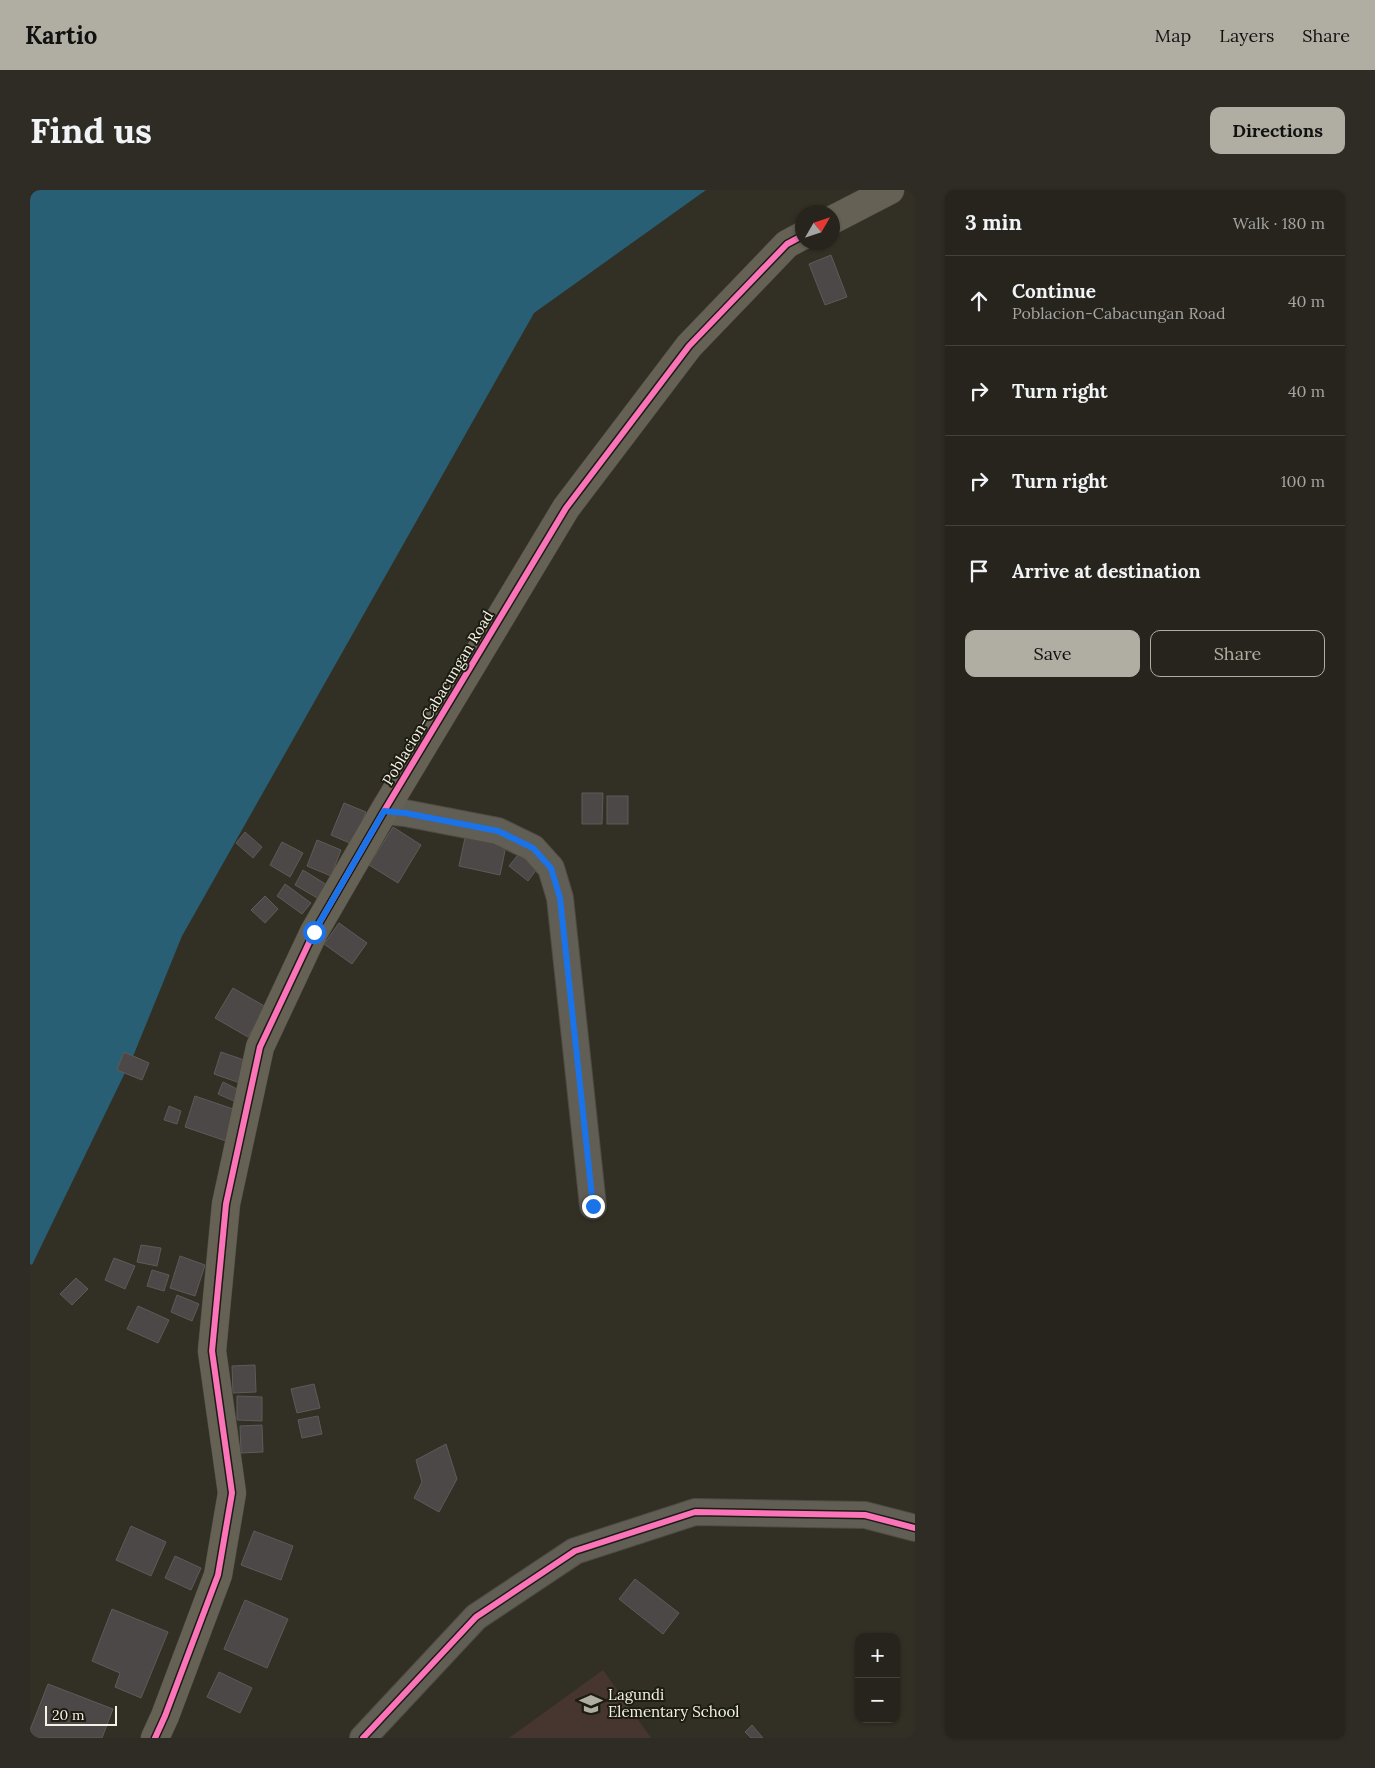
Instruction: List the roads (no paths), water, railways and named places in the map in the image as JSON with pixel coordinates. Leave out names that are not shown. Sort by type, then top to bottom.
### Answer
[{"type":"street","points":[[840,216],[890,190]]},
{"type":"street","name":"Poblacion-Cabacungan Road","points":[[155,1738],[218,1575],[232,1493],[212,1351],[226,1204],[260,1047],[314,932],[384,811],[566,508],[689,346],[787,244],[795,240]]},
{"type":"street","points":[[384,811],[405,813],[498,831],[533,848],[551,868],[560,898],[593,1206]]},
{"type":"street","points":[[363,1738],[476,1617],[575,1551],[695,1512],[865,1516],[915,1528]]},
{"type":"water","points":[[30,190],[706,190],[534,313],[182,936],[134,1054],[32,1265],[30,1264]]},
{"type":"place","name":"Lagundi Elementary School","points":[[591,1704]]}]
